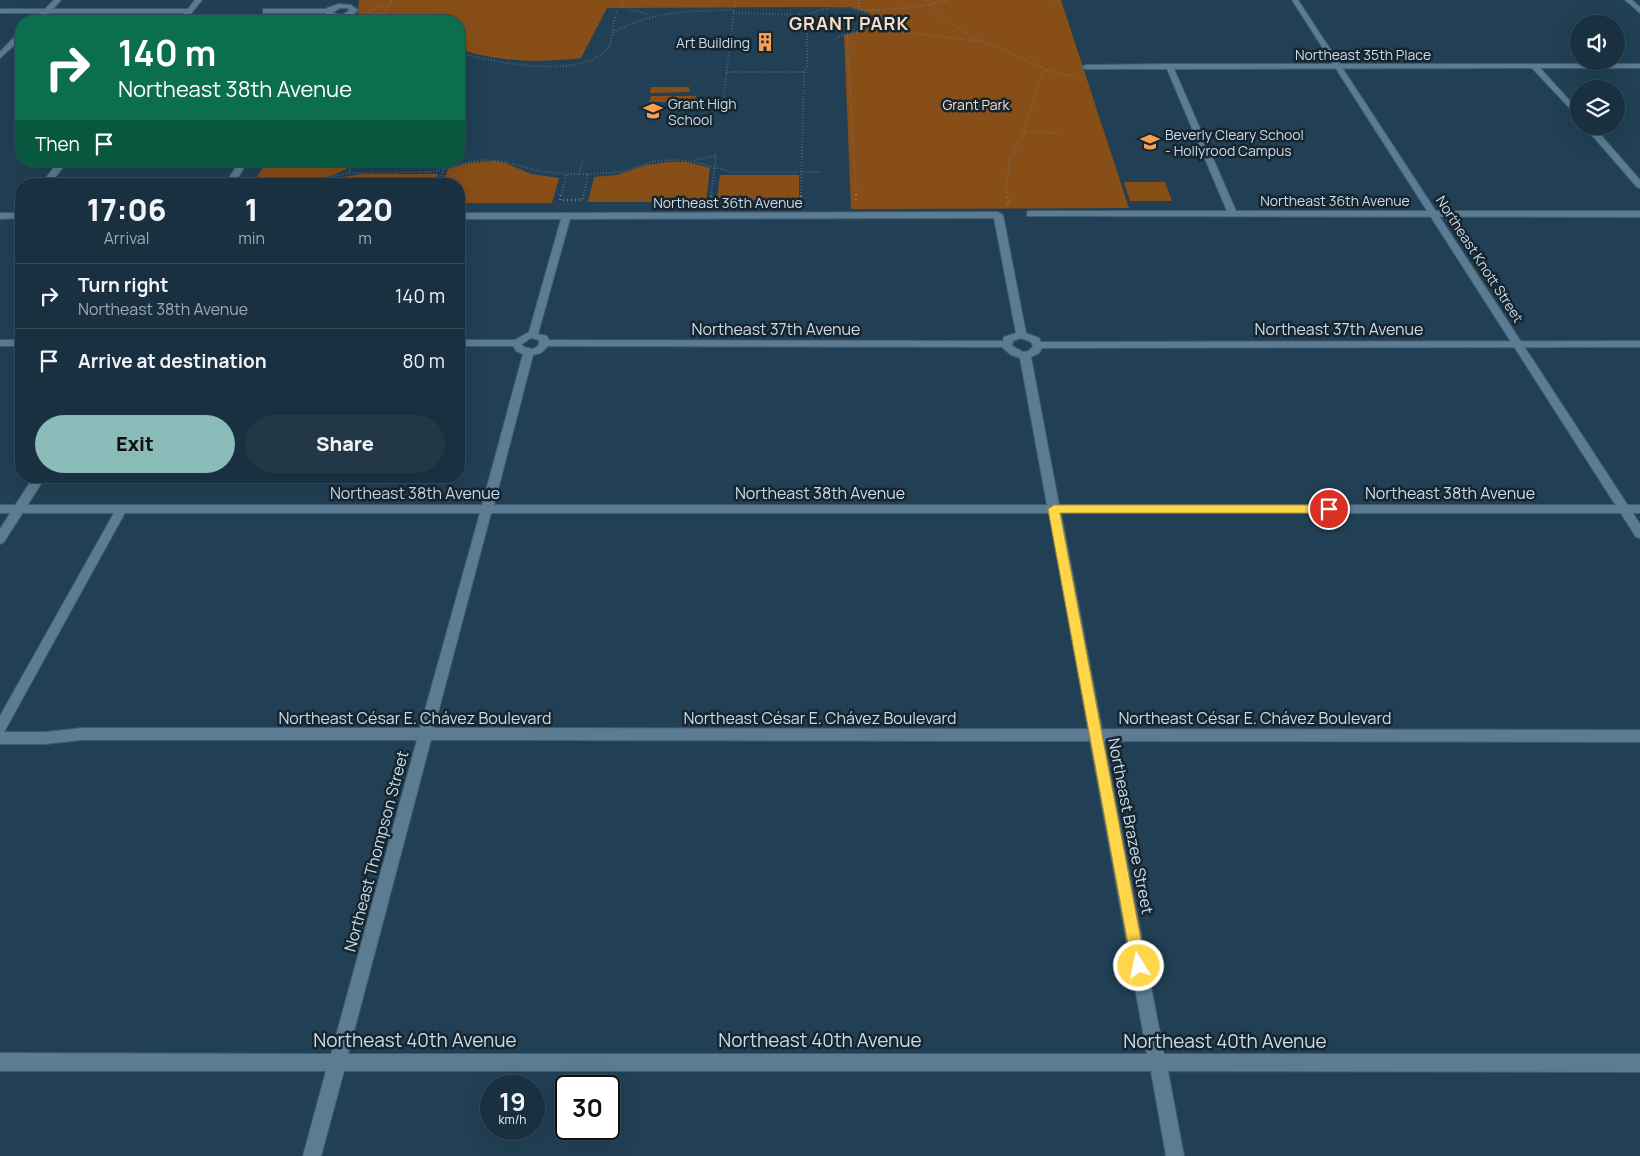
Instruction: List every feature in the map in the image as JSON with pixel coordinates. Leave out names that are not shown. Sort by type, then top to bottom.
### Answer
[{"type":"street","points":[[42,15],[58,0]]},
{"type":"street","points":[[186,15],[199,0]]},
{"type":"street","name":"Northeast Knott Street","points":[[1295,0],[1640,534]]},
{"type":"street","points":[[1628,0],[1640,11]]},
{"type":"street","points":[[266,11],[328,11],[346,3],[354,10],[347,15]]},
{"type":"street","points":[[0,11],[189,11]]},
{"type":"street","points":[[328,11],[329,15]]},
{"type":"street","points":[[0,56],[15,41]]},
{"type":"street","points":[[1168,66],[1233,214]]},
{"type":"street","points":[[1534,66],[1570,106]]},
{"type":"street","name":"Northeast 35th Place","points":[[1086,67],[1640,66]]},
{"type":"street","points":[[1596,135],[1640,185]]},
{"type":"street","points":[[50,178],[59,167]]},
{"type":"street","points":[[233,178],[240,167]]},
{"type":"street","points":[[0,216],[15,214]]},
{"type":"street","name":"Northeast 36th Avenue","points":[[1030,214],[1640,214]]},
{"type":"street","points":[[998,215],[1021,335]]},
{"type":"street","name":"Northeast 36th Avenue","points":[[465,216],[998,215]]},
{"type":"street","points":[[533,335],[566,216]]},
{"type":"street","points":[[533,335],[543,338],[545,344],[538,351],[529,352],[520,350],[518,344],[522,338],[533,335]]},
{"type":"street","points":[[1021,335],[1031,337],[1038,345],[1035,352],[1025,355],[1014,353],[1006,344],[1011,337],[1021,335]]},
{"type":"street","points":[[0,343],[15,343]]},
{"type":"street","points":[[465,344],[518,344]]},
{"type":"street","name":"Northeast 37th Avenue","points":[[545,344],[1006,344]]},
{"type":"street","name":"Northeast 37th Avenue","points":[[1038,345],[1640,344]]},
{"type":"street","name":"Northeast Thompson Street","points":[[312,1156],[529,352]]},
{"type":"street","name":"Northeast Brazee Street","points":[[1025,355],[1175,1156]]},
{"type":"street","points":[[0,539],[36,483]]},
{"type":"street","name":"Northeast 38th Avenue","points":[[0,509],[1640,509]]},
{"type":"street","name":"Northeast César E. Chávez Boulevard","points":[[0,738],[45,738],[82,734],[425,736],[1640,736]]},
{"type":"street","name":"Northeast 40th Avenue","points":[[0,1062],[1640,1063]]},
{"type":"lane","points":[[0,728],[122,509]]},
{"type":"path","points":[[465,54],[496,62],[520,64],[563,65],[588,62],[599,57],[607,49],[613,32],[614,22],[624,0]]},
{"type":"path","points":[[722,112],[735,0]]},
{"type":"path","points":[[859,0],[859,10]]},
{"type":"path","points":[[925,0],[949,22],[982,41],[1047,70],[1041,76],[1024,132],[1010,158],[1006,190],[1010,203],[998,215]]},
{"type":"path","points":[[613,32],[633,20],[674,11],[807,15],[820,9],[898,11],[949,0]]},
{"type":"path","points":[[1052,0],[1060,0]]},
{"type":"path","points":[[382,15],[392,1]]},
{"type":"path","points":[[375,15],[364,12],[382,7],[392,1]]},
{"type":"path","points":[[621,5],[631,10],[651,15]]},
{"type":"path","points":[[859,10],[901,32],[982,41]]},
{"type":"path","points":[[801,201],[804,72],[807,68],[807,15]]},
{"type":"path","points":[[833,41],[838,36],[868,31],[874,25],[872,17]]},
{"type":"path","points":[[847,35],[856,208]]},
{"type":"path","points":[[726,72],[804,72]]},
{"type":"path","points":[[1024,132],[1060,133]]},
{"type":"path","points":[[465,161],[502,161],[538,171],[588,174],[621,172],[656,161],[701,160],[716,155],[710,216]]},
{"type":"path","points":[[579,174],[583,160]]},
{"type":"path","points":[[685,160],[731,172],[821,172]]},
{"type":"path","points":[[348,173],[351,167]]},
{"type":"path","points":[[324,178],[348,173],[430,172],[451,167]]},
{"type":"path","points":[[440,178],[444,169]]},
{"type":"path","points":[[567,174],[560,200],[582,200],[588,174]]},
{"type":"green space","name":"Grant Park","points":[[359,0],[1061,0],[1129,208],[851,209],[844,35],[865,30],[877,21],[868,13],[857,9],[849,7],[607,8],[581,58],[550,61],[504,59],[465,51],[465,15],[355,15],[358,13]]},
{"type":"green space","points":[[651,87],[689,87],[690,92],[650,93]]},
{"type":"green space","points":[[651,96],[696,96],[695,102],[649,102]]},
{"type":"green space","points":[[494,161],[506,163],[531,174],[559,178],[552,203],[465,203],[465,178],[444,178],[448,169],[465,167],[465,164]]},
{"type":"green space","points":[[687,162],[710,168],[706,202],[588,202],[594,177],[617,175],[646,165]]},
{"type":"green space","points":[[263,167],[347,167],[336,174],[322,178],[257,178]]},
{"type":"green space","points":[[362,174],[438,174],[436,178],[337,178]]},
{"type":"green space","points":[[720,175],[799,175],[799,200],[717,200]]},
{"type":"green space","points":[[1124,182],[1165,182],[1172,201],[1130,201]]},
{"type":"place","name":"Art Building","points":[[765,42]]},
{"type":"place","name":"Grant High School","points":[[653,111]]},
{"type":"place","name":"Beverly Cleary School - Hollyrood Campus","points":[[1150,142]]},
{"type":"district","name":"GRANT PARK","points":[[849,23]]},
{"type":"route","points":[[1139,966],[1054,509],[1329,509]]}]
